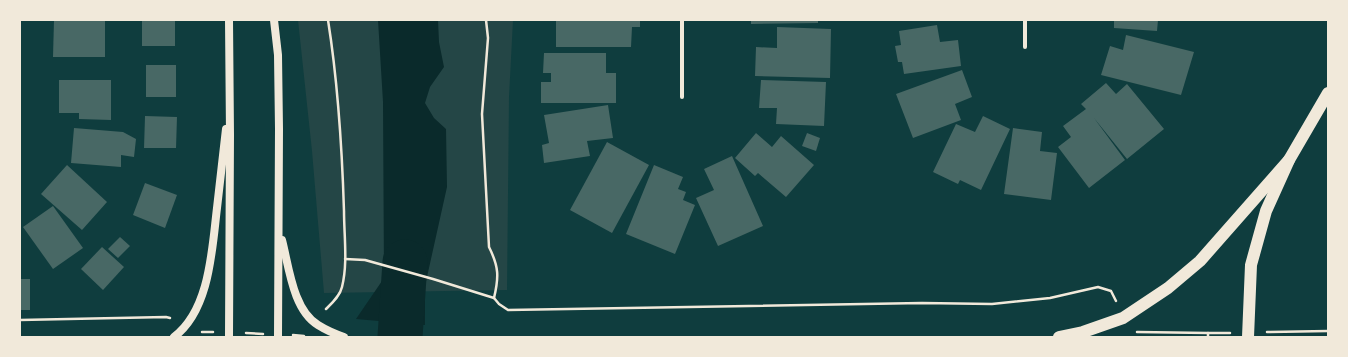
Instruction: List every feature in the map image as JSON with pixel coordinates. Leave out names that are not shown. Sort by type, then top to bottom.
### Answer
[{"type":"highway","points":[[1248,337],[1251,265],[1266,211],[1289,160],[1328,93]]},
{"type":"highway","points":[[1059,337],[1083,332],[1123,318],[1168,288],[1200,261],[1289,160]]},
{"type":"main road","points":[[229,20],[229,335]]},
{"type":"main road","points":[[274,20],[278,63],[278,336]]},
{"type":"main road","points":[[174,337],[192,316],[205,288],[211,259],[229,96]]},
{"type":"main road","points":[[279,227],[297,300],[303,310],[317,325],[344,337]]},
{"type":"street","points":[[682,20],[682,96]]},
{"type":"street","points":[[1024,20],[1025,48]]},
{"type":"path","points":[[325,311],[335,300],[342,288],[345,259],[340,134],[334,58],[328,20]]},
{"type":"path","points":[[486,20],[488,38],[482,114],[490,247],[496,260],[499,280],[494,298]]},
{"type":"path","points":[[345,259],[365,260],[433,278],[494,298],[499,304],[508,310],[922,303],[992,304],[1050,298],[1098,287],[1111,290]]},
{"type":"path","points":[[20,320],[166,317],[172,319]]},
{"type":"path","points":[[1268,332],[1328,331]]},
{"type":"path","points":[[202,332],[229,335],[300,336]]},
{"type":"path","points":[[1130,332],[1208,333]]},
{"type":"shaded area","points":[[298,20],[513,20],[509,97],[507,290],[324,293],[312,151]]},
{"type":"shaded area","points":[[378,20],[438,20],[439,42],[444,67],[430,87],[425,103],[434,118],[446,129],[447,187],[425,286],[425,325],[356,319],[384,278],[383,102]]},
{"type":"building","points":[[54,20],[105,20],[105,57],[53,57]]},
{"type":"building","points":[[142,20],[175,20],[175,46],[142,46]]},
{"type":"building","points":[[640,20],[640,27],[632,27],[631,47],[556,47],[556,21]]},
{"type":"building","points":[[751,20],[818,20],[818,23],[751,24]]},
{"type":"building","points":[[1114,20],[1158,20],[1157,31],[1114,28]]},
{"type":"building","points":[[937,25],[940,42],[958,40],[961,66],[904,74],[902,62],[898,62],[895,46],[901,45],[899,31]]},
{"type":"building","points":[[777,27],[831,29],[830,78],[755,76],[756,47],[777,48]]},
{"type":"building","points":[[1126,35],[1194,52],[1181,95],[1101,75],[1110,46],[1123,50]]},
{"type":"building","points":[[544,53],[606,53],[606,73],[616,73],[616,103],[541,103],[541,82],[551,82],[551,73],[543,73]]},
{"type":"building","points":[[146,65],[176,65],[176,97],[146,97]]},
{"type":"building","points":[[962,70],[972,97],[955,104],[961,120],[913,138],[896,94]]},
{"type":"building","points":[[59,80],[111,80],[111,120],[79,119],[79,113],[59,113]]},
{"type":"building","points":[[761,80],[826,82],[824,126],[776,124],[777,108],[759,108]]},
{"type":"building","points":[[1106,83],[1116,94],[1127,84],[1164,129],[1127,159],[1094,118],[1125,160],[1089,188],[1058,147],[1071,137],[1063,126],[1086,109],[1081,104]]},
{"type":"building","points":[[608,105],[613,138],[587,141],[590,156],[544,163],[542,145],[549,143],[544,115]]},
{"type":"building","points":[[145,116],[177,117],[176,148],[144,148]]},
{"type":"building","points":[[983,116],[1010,129],[981,190],[960,180],[958,184],[933,172],[956,124],[975,132]]},
{"type":"building","points":[[74,128],[123,132],[136,139],[134,157],[121,155],[121,167],[71,163]]},
{"type":"building","points":[[1013,128],[1042,132],[1040,151],[1057,153],[1051,200],[1004,194]]},
{"type":"building","points":[[756,133],[772,147],[781,136],[814,165],[786,197],[758,173],[755,176],[735,158]]},
{"type":"building","points":[[807,133],[820,138],[816,151],[802,146]]},
{"type":"building","points":[[607,142],[649,165],[612,233],[570,210]]},
{"type":"building","points":[[732,156],[763,226],[718,246],[696,198],[714,190],[704,169]]},
{"type":"building","points":[[67,165],[107,202],[82,230],[41,194]]},
{"type":"building","points":[[654,165],[683,177],[678,189],[686,192],[683,200],[695,205],[675,254],[626,234]]},
{"type":"building","points":[[145,183],[177,195],[165,228],[133,215]]},
{"type":"building","points":[[53,206],[83,248],[53,269],[23,227]]},
{"type":"building","points":[[120,237],[130,246],[118,258],[108,249]]},
{"type":"building","points":[[102,247],[124,267],[103,290],[81,269]]},
{"type":"building","points":[[20,279],[30,279],[30,310],[20,310]]},
{"type":"waterway","points":[[400,337],[405,262]]}]
